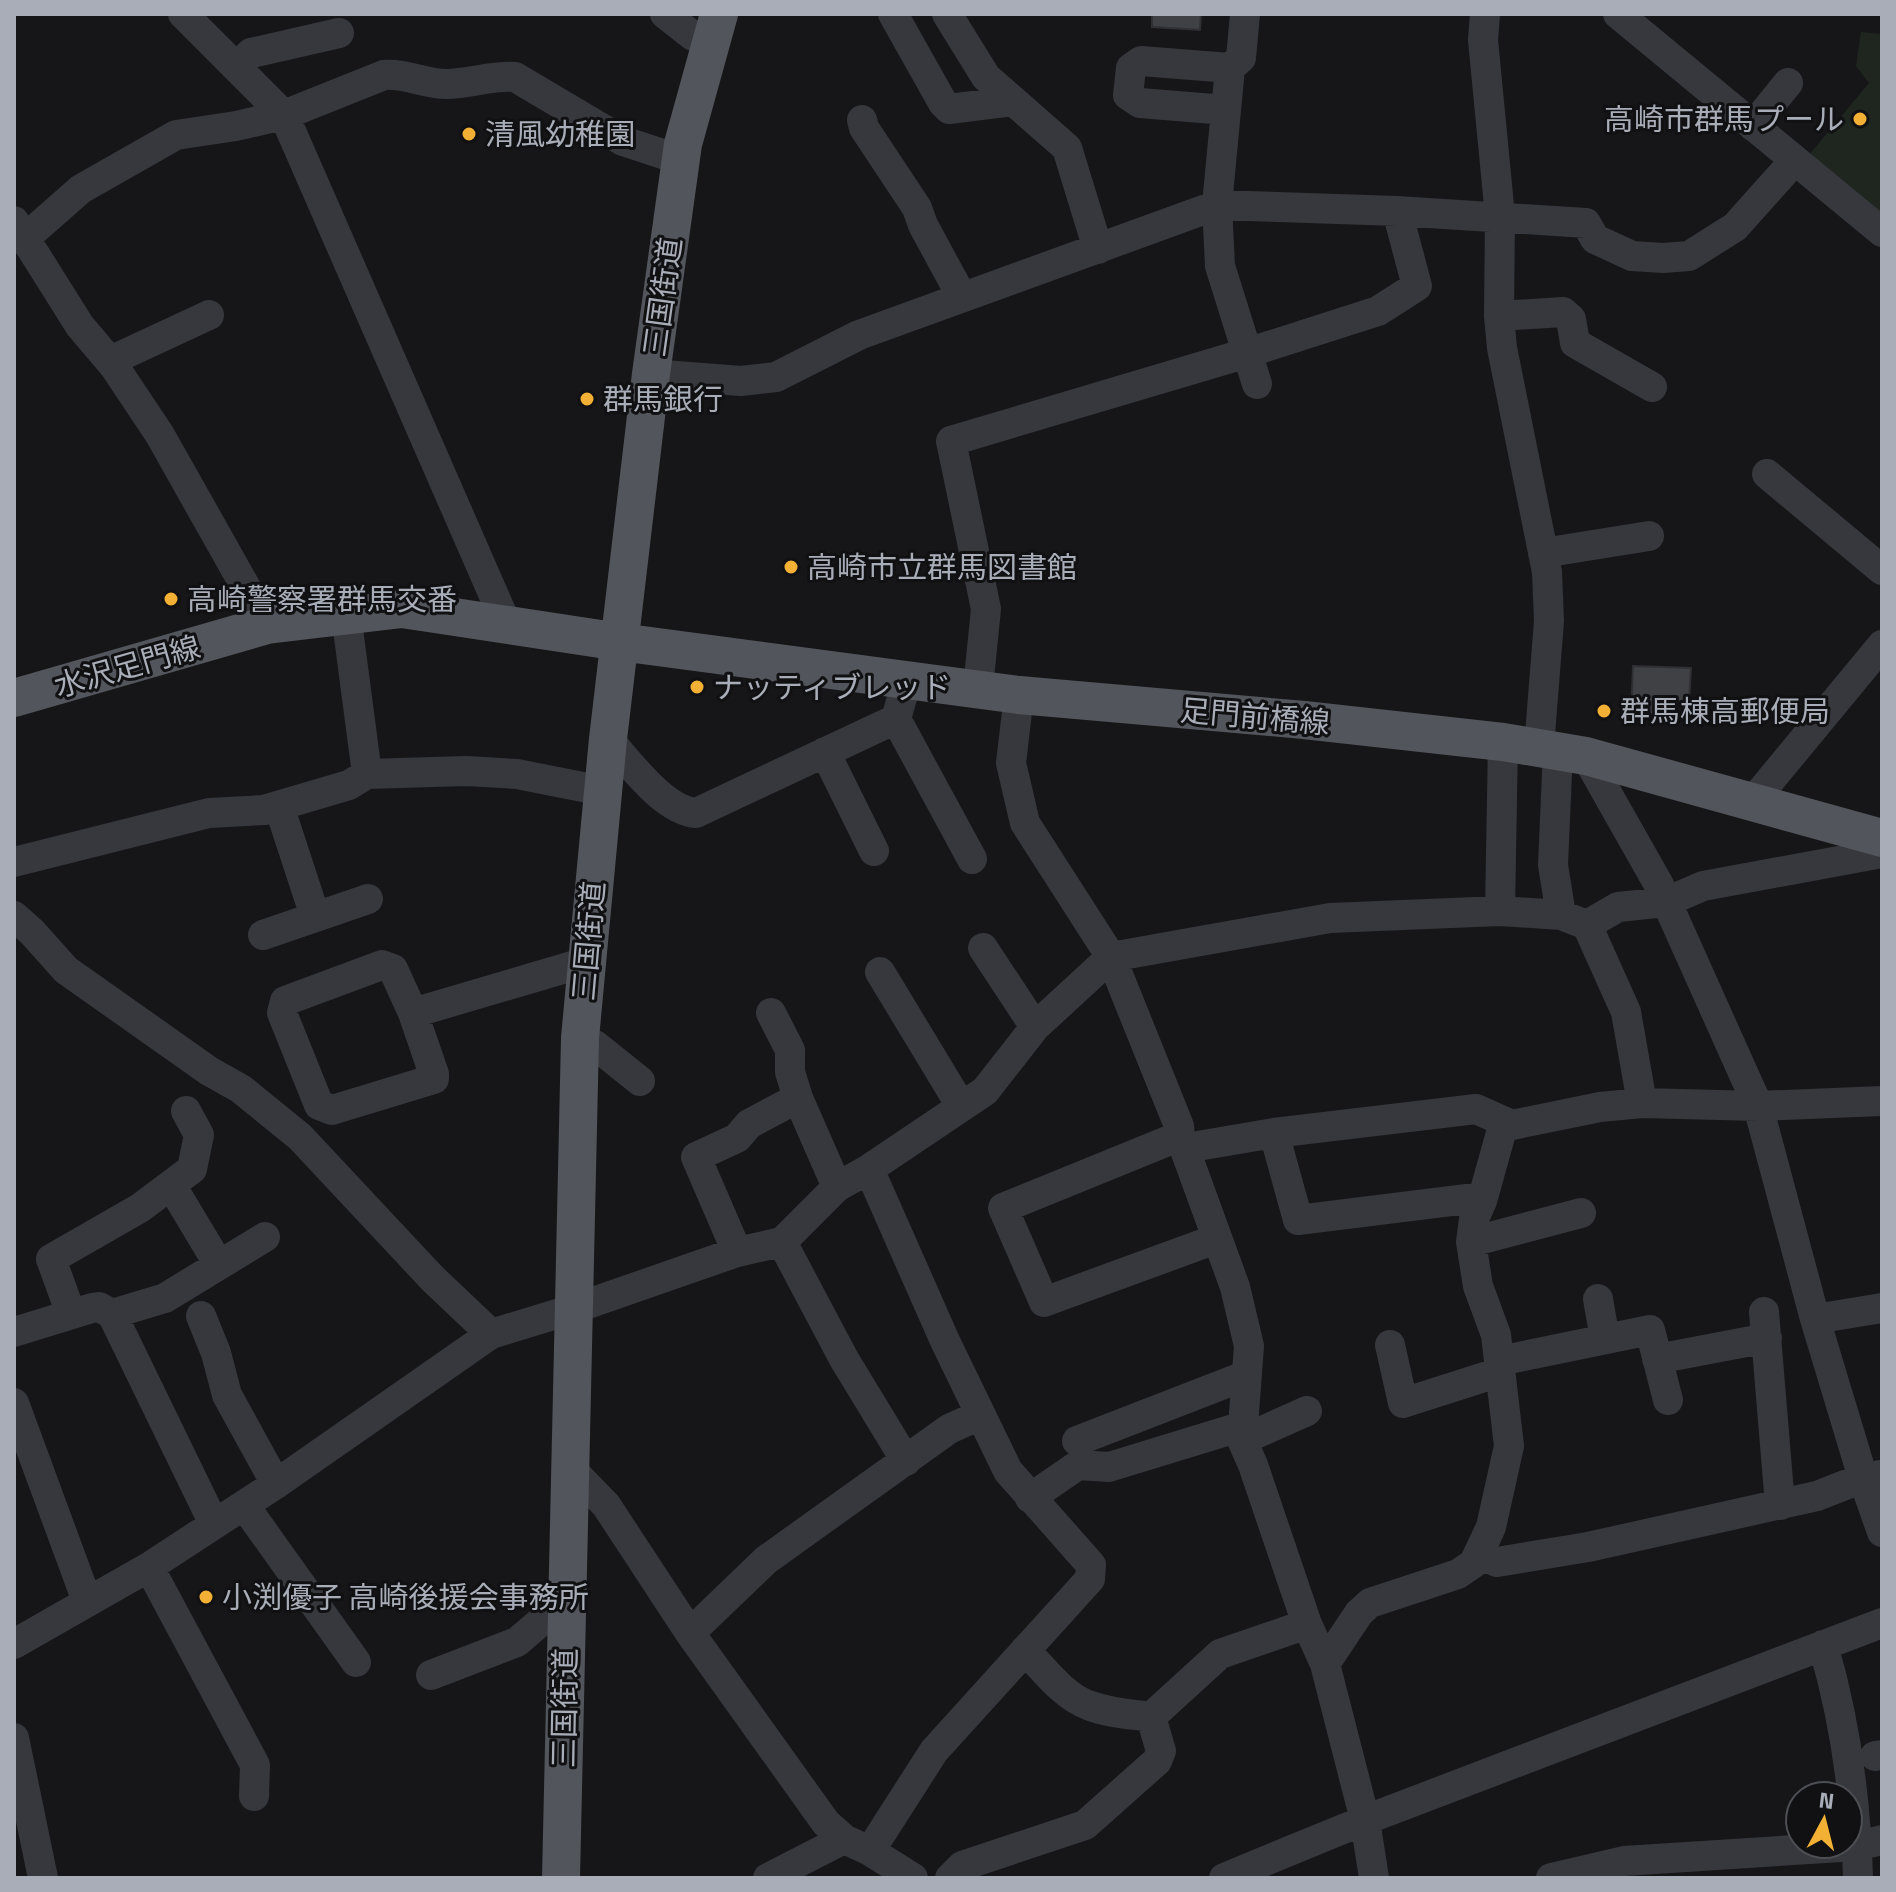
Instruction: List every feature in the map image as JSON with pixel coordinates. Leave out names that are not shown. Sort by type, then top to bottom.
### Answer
[{"type":"main road","name":"三国街道","points":[[561,1878],[580,1038],[586,962],[608,739],[651,374],[681,160],[715,28]]},
{"type":"main road","name":"水沢足門線","points":[[14,698],[267,625],[346,614],[402,609],[620,642]]},
{"type":"main road","name":"足門前橋線","points":[[620,642],[1019,695],[1304,720],[1547,749],[1753,801],[1882,838]]},
{"type":"street","points":[[183,14],[284,115],[506,623]]},
{"type":"street","points":[[665,14],[693,36],[715,28]]},
{"type":"street","points":[[893,14],[949,109],[1013,101]]},
{"type":"street","points":[[947,14],[986,77],[1067,148],[1098,249]]},
{"type":"street","points":[[1245,14],[1241,58],[1230,68],[1217,205],[1220,266],[1257,384]]},
{"type":"street","points":[[1485,14],[1483,40],[1500,216],[1499,316],[1502,348],[1547,572],[1547,749],[1553,865],[1574,920],[1626,1012],[1642,1103]]},
{"type":"street","points":[[1618,14],[1882,232]]},
{"type":"street","points":[[236,67],[251,53],[339,33]]},
{"type":"street","points":[[1226,110],[1140,103],[1128,95],[1131,68],[1141,61],[1230,68]]},
{"type":"street","points":[[17,231],[32,232],[81,189],[176,135],[284,115],[384,75],[394,74],[442,84],[515,77],[623,141],[681,160]]},
{"type":"street","points":[[1753,126],[1788,83]]},
{"type":"street","points":[[862,120],[864,128],[917,208],[962,297]]},
{"type":"street","points":[[651,374],[741,381],[776,377],[859,335],[1217,205],[1500,216],[1586,223],[1595,239],[1632,256],[1689,256],[1735,227],[1794,161]]},
{"type":"street","points":[[978,688],[986,609],[951,441],[1378,311],[1417,286],[1397,211]]},
{"type":"street","points":[[17,231],[80,326],[110,361],[160,435],[267,625]]},
{"type":"street","points":[[1499,316],[1563,312],[1571,319],[1575,343],[1652,387]]},
{"type":"street","points":[[110,361],[209,315]]},
{"type":"street","points":[[1767,474],[1882,570]]},
{"type":"street","points":[[1543,553],[1649,536]]},
{"type":"street","points":[[346,614],[367,774]]},
{"type":"street","points":[[1753,801],[1882,645]]},
{"type":"street","points":[[907,680],[896,719],[972,859]]},
{"type":"street","points":[[1019,695],[1011,763],[1025,823],[1111,957],[1164,1086],[1235,1287],[1249,1346],[1243,1433],[1307,1624],[1325,1664],[1365,1820],[1374,1878]]},
{"type":"street","points":[[608,739],[665,799],[685,812],[696,813],[896,719]]},
{"type":"street","points":[[1547,749],[1659,885],[1758,1106],[1815,1319],[1872,1476],[1882,1532]]},
{"type":"street","points":[[1500,911],[1547,749]]},
{"type":"street","points":[[825,752],[874,851]]},
{"type":"street","points":[[14,862],[209,813],[264,810],[349,785],[367,774],[466,771],[517,774],[603,791]]},
{"type":"street","points":[[279,806],[315,916]]},
{"type":"street","points":[[14,1644],[149,1567],[276,1484],[491,1334],[737,1252],[782,1242],[837,1187],[985,1091],[1035,1027],[1111,957],[1330,918],[1500,911],[1574,920],[1618,907],[1666,902],[1703,886],[1882,853]]},
{"type":"street","points":[[263,935],[368,899]]},
{"type":"street","points":[[20,934],[209,1071],[241,1089],[300,1137],[432,1278],[491,1334]]},
{"type":"street","points":[[983,948],[1035,1027]]},
{"type":"street","points":[[413,1013],[586,962]]},
{"type":"street","points":[[382,965],[393,969],[413,1013],[434,1079],[332,1110],[319,1105],[282,1013],[285,1001],[382,965]]},
{"type":"street","points":[[880,972],[961,1106]]},
{"type":"street","points":[[771,1013],[790,1050],[790,1072],[798,1098],[837,1187]]},
{"type":"street","points":[[580,1038],[595,1045],[640,1081]]},
{"type":"street","points":[[1216,1239],[1044,1302],[1003,1208],[1183,1142],[1476,1109],[1512,1125],[1600,1107],[1642,1103],[1758,1106],[1876,1096]]},
{"type":"street","points":[[737,1252],[696,1157],[737,1138],[749,1124],[798,1098]]},
{"type":"street","points":[[71,1314],[51,1259],[140,1208],[192,1169],[199,1135],[186,1111]]},
{"type":"street","points":[[1325,1664],[1359,1613],[1370,1603],[1458,1574],[1474,1563],[1491,1527],[1509,1446],[1496,1335],[1478,1286],[1471,1242],[1474,1219],[1504,1122]]},
{"type":"street","points":[[1274,1133],[1298,1220],[1483,1197]]},
{"type":"street","points":[[768,1878],[857,1845],[934,1751],[1090,1579],[1091,1565],[1008,1471],[869,1169]]},
{"type":"street","points":[[171,1185],[219,1265]]},
{"type":"street","points":[[1471,1242],[1581,1213]]},
{"type":"street","points":[[112,1314],[165,1298],[265,1237]]},
{"type":"street","points":[[782,1242],[844,1359],[906,1461]]},
{"type":"street","points":[[1598,1299],[1605,1339]]},
{"type":"street","points":[[14,1332],[99,1307],[112,1314],[214,1524]]},
{"type":"street","points":[[1815,1319],[1882,1308]]},
{"type":"street","points":[[201,1316],[216,1353],[227,1395],[276,1484]]},
{"type":"street","points":[[1657,1359],[1766,1325],[1780,1505]]},
{"type":"street","points":[[1390,1345],[1403,1403],[1500,1366],[1650,1330],[1668,1400]]},
{"type":"street","points":[[1077,1441],[1247,1375]]},
{"type":"street","points":[[14,1405],[87,1601]]},
{"type":"street","points":[[1030,1498],[1078,1465],[1109,1467],[1243,1433],[1307,1411]]},
{"type":"street","points":[[690,1633],[766,1560],[949,1429],[980,1415]]},
{"type":"street","points":[[570,1468],[606,1505],[690,1633],[826,1823],[913,1878]]},
{"type":"street","points":[[1479,1554],[1497,1562],[1588,1547],[1817,1496],[1872,1476]]},
{"type":"street","points":[[244,1505],[356,1662]]},
{"type":"street","points":[[149,1567],[255,1765],[254,1796]]},
{"type":"street","points":[[431,1675],[517,1642],[567,1599]]},
{"type":"street","points":[[1224,1878],[1365,1820],[1882,1623]]},
{"type":"street","points":[[1025,1650],[1058,1684],[1084,1704],[1111,1712],[1151,1717],[1220,1654],[1307,1624]]},
{"type":"street","points":[[1823,1645],[1839,1699],[1870,1843],[1858,1878]]},
{"type":"street","points":[[950,1878],[962,1866],[1085,1825],[1157,1761],[1161,1751],[1151,1717]]},
{"type":"street","points":[[14,1738],[43,1878]]},
{"type":"street","points":[[1551,1878],[1624,1861],[1724,1866],[1870,1843]]},
{"type":"shaded area","name":"高崎市群馬プール","points":[[1861,32],[1882,34],[1882,215],[1809,155],[1869,83],[1856,66]]},
{"type":"building","points":[[1152,14],[1201,14],[1200,30],[1152,27]]},
{"type":"building","points":[[1633,666],[1691,668],[1689,702],[1671,701],[1671,718],[1631,716]]},
{"type":"place","name":"高崎市群馬プール","points":[[1860,119]]},
{"type":"place","name":"清風幼稚園","points":[[469,134]]},
{"type":"place","name":"群馬銀行","points":[[587,399]]},
{"type":"place","name":"高崎市立群馬図書館","points":[[791,567]]},
{"type":"place","name":"高崎警察署群馬交番","points":[[171,599]]},
{"type":"place","name":"ナッティブレッド","points":[[697,687]]},
{"type":"place","name":"群馬棟高郵便局","points":[[1604,711]]},
{"type":"place","name":"小渕優子 高崎後援会事務所","points":[[206,1597]]}]
